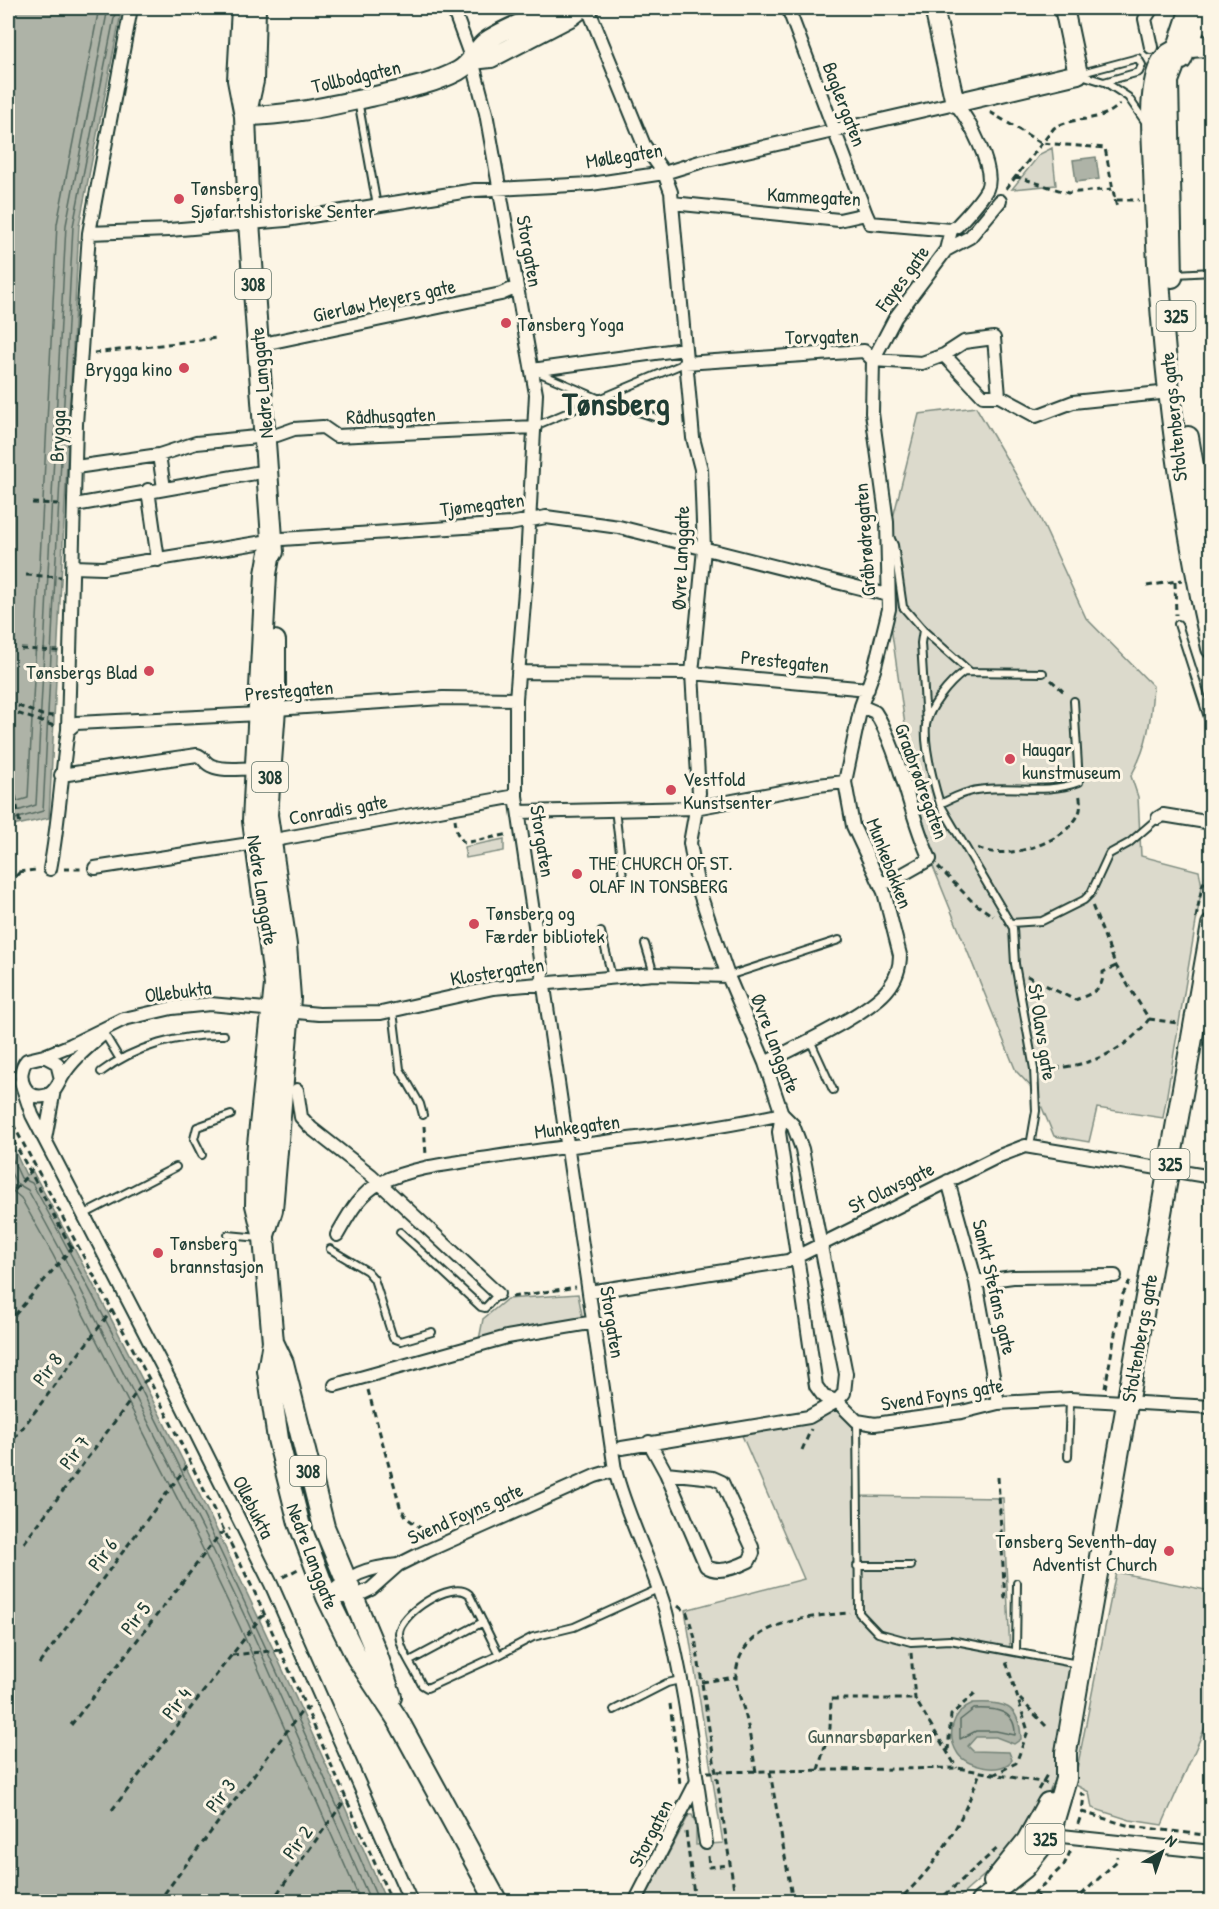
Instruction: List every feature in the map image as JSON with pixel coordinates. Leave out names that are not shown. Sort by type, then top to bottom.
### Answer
[{"type":"main road","name":"Nedre Langgate","points":[[242,8],[238,80],[245,116],[249,222],[276,573],[263,769],[267,815],[262,842],[281,1011],[257,1154],[256,1205],[264,1238],[273,1342],[268,1371],[282,1459],[299,1523],[327,1597],[357,1658],[398,1720],[498,1898]]},
{"type":"main road","name":"Nedre Langgate","points":[[245,116],[253,81],[255,8]]},
{"type":"main road","name":"Tollbodgaten","points":[[245,116],[275,117],[408,89],[445,77],[472,60],[483,43],[556,8]]},
{"type":"main road","name":"Tollbodgaten","points":[[472,60],[491,58],[572,16],[582,8]]},
{"type":"main road","points":[[934,8],[955,103]]},
{"type":"main road","points":[[1064,8],[1078,74]]},
{"type":"main road","points":[[1183,52],[1202,14]]},
{"type":"main road","points":[[1183,52],[1212,46]]},
{"type":"main road","points":[[1183,52],[1194,56],[1212,57]]},
{"type":"main road","name":"Stoltenbergs gate","points":[[1183,52],[1162,62],[1157,75],[1153,129],[1158,260],[1182,498],[1212,648]]},
{"type":"main road","name":"Stoltenbergs gate","points":[[1183,52],[1171,70],[1168,81],[1172,273],[1184,411],[1212,574]]},
{"type":"main road","name":"Møllegaten","points":[[955,103],[1078,74]]},
{"type":"main road","name":"Stoltenbergs gate","points":[[980,1902],[1024,1868],[1048,1834],[1064,1788],[1066,1752],[1081,1664],[1209,953],[1212,925]]},
{"type":"main road","name":"Nedre Langgate","points":[[273,1342],[283,1363],[321,1515],[376,1652],[398,1720]]},
{"type":"main road","name":"Stoltenbergs gate","points":[[980,1902],[1042,1817],[1066,1752]]},
{"type":"street","name":"Brygga","points":[[50,869],[59,822],[65,729],[73,567],[71,505],[76,467],[89,233],[131,8]]},
{"type":"street","name":"Storgaten","points":[[453,8],[472,60],[488,125],[536,394],[530,518],[516,699],[516,796],[615,1470],[620,1492],[659,1589],[680,1680],[706,1843]]},
{"type":"street","name":"Øvre Langgate","points":[[588,8],[644,145],[664,173],[672,203],[693,438],[701,469],[704,549],[692,673],[699,793],[690,843],[698,888],[728,976],[765,1063],[782,1114],[793,1125],[802,1149],[846,1374],[844,1393],[837,1401],[824,1396],[816,1386],[779,1132],[782,1114]]},
{"type":"street","name":"Baglergaten","points":[[788,8],[866,214]]},
{"type":"street","points":[[1151,47],[1145,19],[1152,8]]},
{"type":"street","name":"Møllegaten","points":[[89,233],[169,230],[286,220],[499,189],[591,184],[664,173],[834,130],[955,103]]},
{"type":"street","name":"Fayes gate","points":[[873,360],[895,318],[946,250],[951,230],[957,226],[987,188],[988,176],[983,156],[965,114],[955,103]]},
{"type":"street","name":"Fayes gate","points":[[946,250],[970,237],[1000,201]]},
{"type":"street","name":"Kammegaten","points":[[672,203],[839,220],[866,214],[870,223],[951,230]]},
{"type":"street","name":"Gierløw Meyers gate","points":[[258,345],[501,294],[517,287]]},
{"type":"street","name":"Torvgaten","points":[[685,363],[864,351],[873,360],[922,363],[944,355],[964,342],[994,338],[999,396]]},
{"type":"street","points":[[532,370],[684,349]]},
{"type":"street","points":[[944,355],[983,396],[999,396],[1036,416],[1073,402],[1170,392]]},
{"type":"street","name":"Gråbrødregaten","points":[[845,782],[861,706],[889,609],[888,534],[872,413],[873,360]]},
{"type":"street","name":"Rådhusgaten","points":[[76,467],[159,455],[196,443],[266,436],[294,429],[323,427],[336,436],[535,427]]},
{"type":"street","points":[[159,455],[164,488]]},
{"type":"street","points":[[71,505],[267,471]]},
{"type":"street","points":[[148,490],[158,560]]},
{"type":"street","name":"Tjømegaten","points":[[73,567],[103,568],[272,541],[510,524],[530,518],[565,518],[619,527],[888,595]]},
{"type":"street","name":"Prestegaten","points":[[518,672],[692,673],[867,689]]},
{"type":"street","name":"Prestegaten","points":[[65,729],[76,723],[442,698],[516,699]]},
{"type":"street","name":"Graabrødregaten","points":[[861,706],[872,709],[878,717],[930,859],[891,881],[880,883]]},
{"type":"street","points":[[61,775],[197,755],[203,757],[208,765],[216,768],[263,769]]},
{"type":"street","points":[[519,812],[695,808],[818,784],[845,782]]},
{"type":"street","name":"Munkebakken","points":[[765,1063],[810,1040],[873,1002],[886,991],[897,975],[900,955],[880,883],[853,826],[845,782]]},
{"type":"street","name":"Conradis gate","points":[[95,868],[262,842],[516,796]]},
{"type":"street","points":[[1158,818],[1163,815],[1212,823]]},
{"type":"street","name":"Klostergaten","points":[[281,1011],[340,1015],[393,1011],[493,988],[654,974],[728,976]]},
{"type":"street","name":"Ollebukta","points":[[281,1011],[210,1004],[172,1008],[124,1018],[71,1046],[44,1056],[34,1056],[24,1063],[21,1070],[21,1082],[32,1115],[85,1214],[271,1584],[411,1902]]},
{"type":"street","name":"Ollebukta","points":[[45,1139],[54,1090],[61,1078],[79,1055],[124,1018]]},
{"type":"street","points":[[44,1056],[57,1063],[61,1078]]},
{"type":"street","points":[[21,1082],[26,1090],[36,1095],[44,1096],[54,1090]]},
{"type":"street","points":[[297,1090],[301,1117],[379,1184],[498,1294]]},
{"type":"street","name":"Munkegaten","points":[[337,1235],[352,1209],[368,1191],[401,1174],[567,1146],[675,1133],[782,1114]]},
{"type":"street","name":"St Olavsgate","points":[[589,1292],[759,1267],[798,1256],[999,1156],[1030,1146],[1212,1177]]},
{"type":"street","name":"Sankt Stefans gate","points":[[948,1181],[976,1282],[998,1403]]},
{"type":"street","points":[[976,1282],[1013,1277],[1115,1276]]},
{"type":"street","points":[[335,1384],[507,1338],[595,1322]]},
{"type":"street","name":"Svend Foyns gate","points":[[837,1401],[857,1421],[875,1424],[998,1403],[1070,1399],[1212,1407]]},
{"type":"street","points":[[622,1448],[809,1417],[837,1401]]},
{"type":"street","points":[[649,1442],[666,1473],[706,1566],[714,1570],[724,1569],[749,1561],[753,1553],[752,1547],[723,1482],[713,1478],[666,1473]]},
{"type":"street","name":"Svend Foyns gate","points":[[327,1597],[354,1597],[377,1585],[398,1565],[595,1476],[615,1470]]},
{"type":"street","name":"Svend Foyns gate","points":[[327,1597],[346,1579],[377,1567],[398,1565]]},
{"type":"street","points":[[1211,1660],[1212,1655]]},
{"type":"street","name":"Storgaten","points":[[635,1902],[697,1782]]},
{"type":"street","points":[[1027,1840],[1040,1834],[1048,1834],[1212,1852]]},
{"type":"lane","name":"Møllegaten","points":[[1078,74],[1120,61],[1140,60],[1142,65],[1139,72],[1104,82]]},
{"type":"lane","points":[[1078,74],[1104,82],[1128,97],[1153,129]]},
{"type":"lane","points":[[358,100],[377,206]]},
{"type":"lane","points":[[1172,273],[1212,272]]},
{"type":"lane","points":[[535,427],[685,363]]},
{"type":"lane","points":[[532,370],[600,399],[657,418]]},
{"type":"lane","points":[[888,534],[894,545],[900,600],[923,630],[969,671]]},
{"type":"lane","points":[[1178,624],[1212,730]]},
{"type":"lane","points":[[923,630],[921,643],[926,725],[934,784],[940,804],[1011,923],[1042,921],[1064,912],[1090,893],[1109,854],[1129,843],[1158,818]]},
{"type":"lane","points":[[926,725],[936,703],[958,676],[969,671],[1043,673]]},
{"type":"lane","points":[[940,804],[967,792],[985,789],[1062,789],[1079,782],[1074,702]]},
{"type":"lane","points":[[615,809],[623,877]]},
{"type":"lane","name":"St Olavs gate","points":[[1011,923],[1015,964],[1034,1069],[1036,1111],[1030,1146]]},
{"type":"lane","points":[[601,932],[612,977]]},
{"type":"lane","points":[[728,976],[839,939]]},
{"type":"lane","points":[[645,944],[654,974]]},
{"type":"lane","points":[[393,1011],[400,1069],[420,1104],[423,1116]]},
{"type":"lane","points":[[104,1033],[119,1058]]},
{"type":"lane","points":[[100,1072],[119,1058],[187,1036],[224,1035]]},
{"type":"lane","points":[[810,1040],[833,1090]]},
{"type":"lane","points":[[202,1155],[194,1139],[197,1127],[204,1122],[231,1115]]},
{"type":"lane","points":[[85,1214],[176,1167]]},
{"type":"lane","points":[[400,1232],[481,1307],[485,1308],[498,1294]]},
{"type":"lane","points":[[228,1235],[264,1238]]},
{"type":"lane","points":[[330,1249],[361,1267],[374,1279],[393,1338],[400,1341],[432,1332]]},
{"type":"lane","points":[[1068,1457],[1070,1399]]},
{"type":"lane","points":[[857,1421],[859,1612],[878,1633],[910,1642],[936,1639],[1081,1664]]},
{"type":"lane","points":[[857,1566],[912,1566]]},
{"type":"lane","points":[[1016,1651],[1017,1583]]},
{"type":"lane","points":[[499,1655],[469,1594],[464,1589],[456,1588],[436,1596],[419,1607],[402,1625],[399,1632],[401,1642],[422,1685],[431,1688],[499,1655],[533,1637],[574,1628],[659,1589]]},
{"type":"lane","points":[[410,1661],[483,1622]]},
{"type":"lane","points":[[614,1710],[667,1683],[680,1680]]},
{"type":"path","points":[[976,98],[987,104],[989,111],[1041,143],[1105,148],[1117,207]]},
{"type":"path","points":[[1000,201],[1015,176],[1041,143],[1061,124],[1105,116],[1124,101]]},
{"type":"path","points":[[1015,176],[1068,193],[1113,189]]},
{"type":"path","points":[[1115,200],[1147,200]]},
{"type":"path","points":[[81,354],[217,338]]},
{"type":"path","points":[[32,503],[71,505]]},
{"type":"path","points":[[26,575],[62,578]]},
{"type":"path","points":[[1147,586],[1184,580]]},
{"type":"path","points":[[1175,582],[1178,599],[1174,608],[1178,624]]},
{"type":"path","points":[[21,649],[61,651]]},
{"type":"path","points":[[1043,673],[1074,702]]},
{"type":"path","points":[[8,702],[42,715],[55,716]]},
{"type":"path","points":[[8,710],[65,729]]},
{"type":"path","points":[[12,775],[20,825]]},
{"type":"path","points":[[963,841],[997,854],[1017,852],[1047,841],[1075,821],[1081,809],[1079,782]]},
{"type":"path","points":[[456,826],[464,843],[522,830]]},
{"type":"path","points":[[930,859],[973,902],[999,919],[1011,923]]},
{"type":"path","points":[[8,873],[95,868]]},
{"type":"path","points":[[8,884],[21,871]]},
{"type":"path","points":[[1090,893],[1093,913],[1116,966],[1149,1019],[1177,1023]]},
{"type":"path","points":[[1015,964],[1036,981],[1075,1000],[1101,988],[1104,981],[1103,972],[1116,966]]},
{"type":"path","points":[[1034,1069],[1068,1068],[1107,1055],[1141,1030],[1149,1019]]},
{"type":"path","points":[[8,1115],[149,1379],[265,1615],[392,1902]]},
{"type":"path","points":[[423,1116],[428,1168]]},
{"type":"path","points":[[14,1126],[20,1123]]},
{"type":"path","points":[[8,1131],[71,1247]]},
{"type":"path","points":[[8,1198],[42,1158]]},
{"type":"path","points":[[8,1323],[76,1243]]},
{"type":"path","points":[[498,1294],[512,1297],[574,1287],[589,1292]]},
{"type":"path","name":"Pir 8","points":[[8,1447],[112,1310]]},
{"type":"path","points":[[365,1377],[400,1506],[413,1524],[442,1544]]},
{"type":"path","name":"Pir 7","points":[[24,1543],[149,1379]]},
{"type":"path","name":"Pir 6","points":[[39,1664],[191,1464]]},
{"type":"path","points":[[998,1477],[1001,1495],[1005,1606]]},
{"type":"path","name":"Pir 5","points":[[72,1725],[224,1532]]},
{"type":"path","points":[[278,1579],[305,1563]]},
{"type":"path","points":[[659,1589],[687,1613],[702,1682],[717,1771],[735,1902]]},
{"type":"path","points":[[756,1772],[736,1677],[741,1655],[750,1640],[768,1629],[823,1615],[859,1612]]},
{"type":"path","name":"Pir 4","points":[[112,1810],[265,1615]]},
{"type":"path","points":[[910,1642],[915,1700],[957,1768]]},
{"type":"path","points":[[232,1655],[280,1650]]},
{"type":"path","points":[[992,1775],[1016,1763],[1028,1731],[1019,1698],[1006,1669],[1006,1650]]},
{"type":"path","points":[[702,1682],[736,1677]]},
{"type":"path","points":[[948,1753],[951,1715],[975,1693]]},
{"type":"path","points":[[1019,1698],[1046,1726]]},
{"type":"path","points":[[818,1770],[830,1728],[831,1700],[915,1700]]},
{"type":"path","name":"Pir 3","points":[[158,1902],[307,1709]]},
{"type":"path","points":[[717,1771],[957,1768],[1040,1782],[1036,1793]]},
{"type":"path","points":[[770,1772],[793,1902]]},
{"type":"path","points":[[896,1902],[941,1853],[957,1826],[980,1772]]},
{"type":"path","points":[[1072,1790],[1084,1796],[1082,1812],[1076,1828]]},
{"type":"path","name":"Pir 2","points":[[271,1902],[343,1803],[347,1801]]},
{"type":"path","points":[[1082,1812],[1130,1826],[1212,1836]]},
{"type":"path","points":[[937,1902],[1006,1840]]},
{"type":"path","points":[[706,1843],[709,1867],[730,1865]]},
{"type":"path","points":[[1025,1902],[1065,1865],[1072,1845]]},
{"type":"path","points":[[1074,1902],[1116,1861],[1116,1856]]},
{"type":"path","points":[[1035,1893],[1044,1902]]},
{"type":"path","points":[[383,1902],[390,1896]]},
{"type":"green space","points":[[1052,148],[1056,185],[1012,189],[1040,154]]},
{"type":"green space","points":[[976,407],[1035,507],[1086,618],[1153,686],[1148,732],[1131,776],[1138,797],[1141,856],[1199,871],[1202,886],[1163,1118],[1097,1108],[1089,1142],[1054,1136],[1035,1091],[1016,1071],[930,859],[906,732],[892,634],[888,538],[919,414]]},
{"type":"green space","points":[[504,839],[504,851],[466,858],[464,847]]},
{"type":"green space","points":[[578,1294],[583,1320],[520,1327],[479,1340],[483,1319],[507,1299]]},
{"type":"green space","name":"Gunnarsbøparken","points":[[838,1404],[856,1423],[855,1496],[1003,1498],[1010,1652],[1078,1666],[1054,1780],[1031,1834],[955,1901],[643,1902],[689,1815],[692,1815],[696,1824],[696,1845],[723,1843],[685,1610],[804,1579],[741,1433]]},
{"type":"green space","points":[[1116,1572],[1211,1591],[1207,1660],[1211,1661],[1211,1714],[1162,1825],[1130,1820],[1092,1808],[1089,1792],[1074,1784]]},
{"type":"water","points":[[8,8],[122,8],[79,226],[49,818],[8,827]]},
{"type":"water","points":[[1096,157],[1099,179],[1076,182],[1073,160]]},
{"type":"water","points":[[8,1137],[26,1175],[33,1172],[174,1442],[262,1624],[386,1901],[8,1901]]},
{"type":"water","points":[[973,1703],[993,1703],[1014,1712],[1021,1739],[1014,1744],[996,1737],[976,1737],[968,1746],[973,1751],[1009,1752],[1012,1760],[1007,1765],[993,1768],[976,1766],[962,1759],[958,1754],[952,1739],[953,1724],[960,1712]]},
{"type":"place","name":"Tønsberg Sjøfartshistoriske Senter","points":[[179,199]]},
{"type":"place","name":"Tønsberg Yoga","points":[[506,323]]},
{"type":"place","name":"Brygga kino","points":[[184,368]]},
{"type":"place","name":"Tønsbergs Blad","points":[[149,671]]},
{"type":"place","name":"Haugar kunstmuseum","points":[[1010,759]]},
{"type":"place","name":"Vestfold Kunstsenter","points":[[671,790]]},
{"type":"place","name":"THE CHURCH OF ST. OLAF IN TONSBERG","points":[[577,874]]},
{"type":"place","name":"Tønsberg og Færder bibliotek","points":[[474,924]]},
{"type":"place","name":"Tønsberg brannstasjon","points":[[158,1253]]},
{"type":"place","name":"Tønsberg Seventh-day Adventist Church","points":[[1169,1551]]},
{"type":"district","name":"Tønsberg","points":[[616,403]]}]
